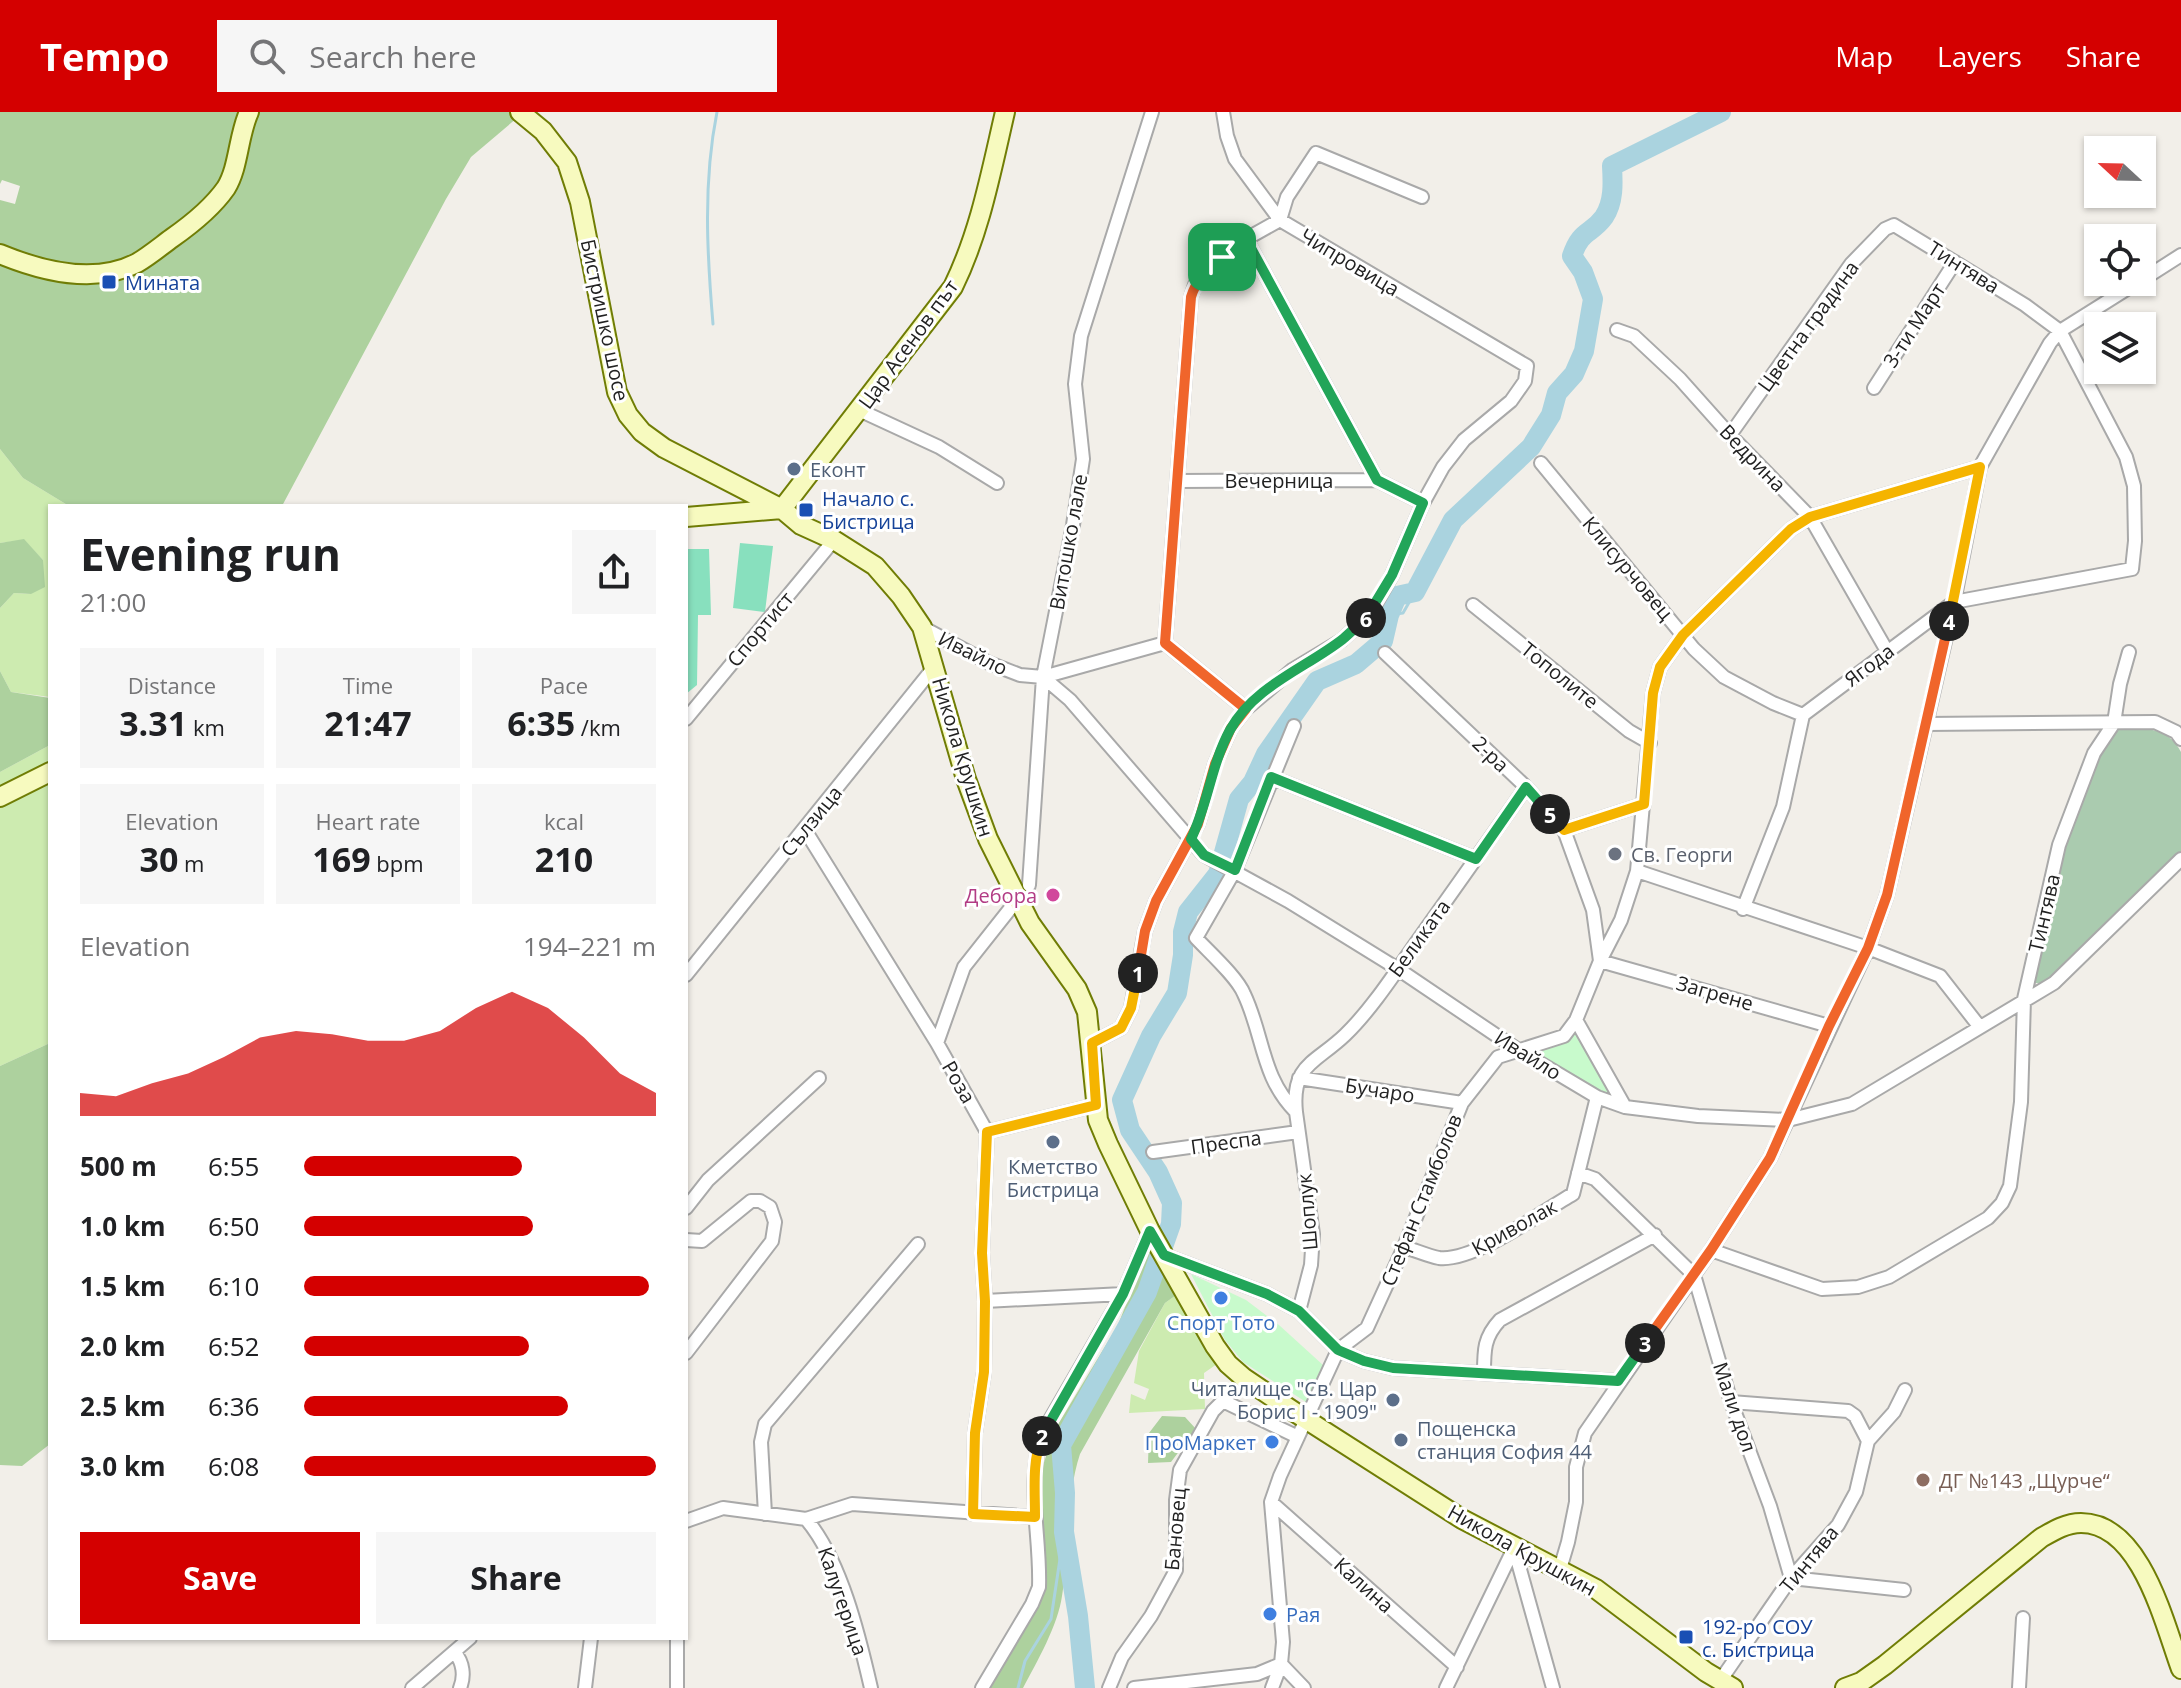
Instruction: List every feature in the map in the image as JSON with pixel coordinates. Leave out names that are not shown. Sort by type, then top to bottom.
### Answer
[{"type":"street","points":[[0,254],[63,274],[108,272],[136,264],[209,208],[227,186],[237,160],[240,132],[249,112]]},
{"type":"street","name":"Бистришко шосе","points":[[520,112],[543,131],[567,162],[580,202],[617,392],[628,415],[642,432],[664,448],[782,509]]},
{"type":"street","name":"Цар Асенов път","points":[[782,509],[953,287],[969,255],[1005,112]]},
{"type":"street","name":"Витошко лале","points":[[1023,893],[1043,677],[1083,459],[1075,384],[1081,336],[1152,112]]},
{"type":"street","name":"Чипровица","points":[[1223,112],[1235,159],[1280,220],[1527,366],[1525,381],[1511,401],[1464,440],[1443,467],[1423,503]]},
{"type":"street","points":[[1165,643],[1191,297],[1195,285],[1203,272],[1246,239],[1280,220],[1287,197],[1316,153],[1422,197]]},
{"type":"street","name":"Тинтява","points":[[1894,225],[2025,305],[2060,331],[2126,457],[2134,486],[2132,569]]},
{"type":"street","name":"Цветна градина","points":[[1730,435],[1851,264],[1885,229],[1894,225]]},
{"type":"street","points":[[1246,239],[1377,480]]},
{"type":"street","points":[[2156,271],[2181,255]]},
{"type":"street","name":"3-ти Март","points":[[1874,388],[1955,262]]},
{"type":"street","points":[[1560,1569],[1576,1502],[1576,1467],[1585,1433],[1770,1158],[1868,948],[1887,895],[1954,602],[1980,467],[2050,343],[2060,331],[2116,296]]},
{"type":"street","name":"Ведрина","points":[[1617,330],[1634,336],[1680,379],[1810,517],[1887,651]]},
{"type":"street","points":[[859,410],[939,447],[997,483]]},
{"type":"street","name":"Клисурчовец","points":[[1541,463],[1694,649],[1724,677],[1803,715]]},
{"type":"street","points":[[1625,1107],[1576,1020],[1621,920],[1637,871],[1653,693],[1660,667],[1683,635],[1791,529],[1810,517],[1980,467]]},
{"type":"street","name":"Вечерница","points":[[1177,481],[1377,480],[1423,503]]},
{"type":"street","points":[[1092,1043],[1121,1028],[1131,1008],[1145,931],[1156,901],[1198,824],[1215,764],[1231,728],[1246,709],[1292,670],[1342,640],[1370,614],[1392,575],[1423,503]]},
{"type":"street","points":[[688,517],[782,509]]},
{"type":"street","name":"Никола Крушкин","points":[[782,509],[801,525],[834,540],[875,566],[922,627],[966,779],[988,839],[1023,893],[1087,1012],[1098,1120],[1151,1233],[1228,1364],[1306,1419],[1462,1519],[1560,1569],[1616,1602],[1727,1685]]},
{"type":"street","name":"Спортист","points":[[688,717],[834,540]]},
{"type":"street","name":"Ягода","points":[[1803,715],[1954,602],[2132,569]]},
{"type":"street","name":"Тополите","points":[[1473,605],[1629,731],[1650,743]]},
{"type":"street","name":"Ивайло","points":[[922,627],[989,663],[1020,675],[1043,677],[1070,700],[1204,855],[1235,870],[1398,969],[1518,1050],[1597,1097],[1625,1107],[1698,1116],[1788,1120],[1852,1104],[2054,983],[2181,859]]},
{"type":"street","points":[[1043,677],[1165,643]]},
{"type":"street","points":[[1165,643],[1246,709]]},
{"type":"street","name":"Тинтява","points":[[1711,1250],[1822,1289],[1858,1287],[1889,1277],[1988,1218],[2002,1203],[2010,1186],[2021,1102],[2024,999],[2059,845],[2094,753],[2114,723],[2129,652]]},
{"type":"street","name":"2-ра","points":[[1385,653],[1526,787],[1564,830],[1593,910],[1600,961]]},
{"type":"street","name":"Сълзица","points":[[688,973],[935,666]]},
{"type":"street","points":[[1743,909],[1783,807],[1803,715]]},
{"type":"street","points":[[1926,724],[2155,722],[2176,732],[2181,739]]},
{"type":"street","points":[[1235,870],[1294,726]]},
{"type":"street","points":[[0,797],[48,773]]},
{"type":"street","points":[[1271,777],[1476,859]]},
{"type":"street","name":"Беликата","points":[[1299,1078],[1308,1065],[1346,1035],[1398,969],[1526,787]]},
{"type":"street","points":[[1564,830],[1644,804]]},
{"type":"street","name":"Роза","points":[[805,830],[937,1043],[987,1132]]},
{"type":"street","name":"Шоплук","points":[[1235,870],[1196,938],[1244,992],[1265,1064],[1283,1099],[1296,1112]]},
{"type":"street","points":[[1637,871],[1743,909],[1868,948],[1940,976],[1979,1026]]},
{"type":"street","points":[[937,1043],[964,967],[1023,893]]},
{"type":"street","name":"Загрене","points":[[1600,961],[1829,1026]]},
{"type":"street","name":"Стефан Стамболов","points":[[1272,1688],[1281,1664],[1283,1642],[1271,1502],[1306,1419],[1338,1350],[1367,1328],[1404,1247],[1462,1103],[1498,1057],[1564,1036],[1576,1020]]},
{"type":"street","points":[[688,1205],[708,1180],[819,1078]]},
{"type":"street","name":"Шоплук","points":[[1299,1078],[1294,1091],[1313,1234],[1311,1265],[1299,1311]]},
{"type":"street","name":"Бучаро","points":[[1299,1078],[1462,1103]]},
{"type":"street","name":"Криволак","points":[[1404,1247],[1439,1258],[1455,1257],[1477,1250],[1573,1194],[1597,1097]]},
{"type":"street","points":[[973,1514],[975,1433],[984,1372],[982,1253],[987,1132],[1096,1105]]},
{"type":"street","name":"Преспа","points":[[1153,1152],[1298,1132]]},
{"type":"street","name":"Мали дол","points":[[1578,1173],[1595,1179],[1694,1275],[1731,1402],[1770,1506],[1791,1578]]},
{"type":"street","points":[[688,1240],[702,1241],[751,1201],[760,1201],[770,1207],[775,1222],[772,1241],[688,1350]]},
{"type":"street","points":[[982,1688],[1039,1587],[1035,1517],[1037,1450],[1043,1432],[1123,1294],[1151,1233]]},
{"type":"street","points":[[1484,1373],[1484,1348],[1488,1332],[1500,1320],[1655,1235]]},
{"type":"street","points":[[765,1514],[761,1442],[765,1424],[918,1244]]},
{"type":"street","points":[[1164,1255],[1267,1294],[1299,1311],[1338,1350],[1364,1361],[1393,1368],[1618,1381]]},
{"type":"street","points":[[985,1301],[1123,1294]]},
{"type":"street","name":"Тинтява","points":[[1727,1685],[1791,1578],[1838,1525],[1856,1492],[1868,1441],[1894,1412],[1905,1390]]},
{"type":"street","name":"Бановец","points":[[1109,1688],[1122,1657],[1151,1616],[1176,1570],[1176,1500],[1180,1470],[1213,1411],[1223,1401],[1298,1437]]},
{"type":"street","points":[[1731,1402],[1848,1411],[1855,1416],[1868,1441]]},
{"type":"street","name":"Калина","points":[[1271,1502],[1457,1667]]},
{"type":"street","points":[[688,1520],[723,1508],[806,1519],[852,1504],[1035,1517]]},
{"type":"street","name":"Калугерица","points":[[806,1519],[820,1535],[858,1632],[871,1688]]},
{"type":"street","points":[[1854,1686],[1885,1665],[2041,1538],[2061,1527],[2079,1523],[2096,1525],[2113,1532],[2126,1543],[2150,1588],[2181,1669]]},
{"type":"street","points":[[1446,1688],[1514,1548]]},
{"type":"street","points":[[1514,1548],[1553,1688]]},
{"type":"street","points":[[1791,1578],[1904,1590]]},
{"type":"street","points":[[2019,1688],[2023,1618]]},
{"type":"street","points":[[412,1688],[468,1640]]},
{"type":"street","points":[[585,1688],[591,1640]]},
{"type":"street","points":[[677,1640],[677,1688]]},
{"type":"street","points":[[455,1653],[461,1660],[463,1681],[460,1688]]},
{"type":"street","points":[[1134,1688],[1257,1674],[1281,1664],[1304,1688]]},
{"type":"green space","points":[[0,112],[524,112],[471,157],[283,504],[66,504],[23,478],[0,449],[0,200],[15,204],[20,186],[2,180],[0,184]]},
{"type":"green space","points":[[0,449],[23,478],[66,504],[48,504],[48,697],[11,692],[0,671],[0,608],[14,593],[31,594],[43,560],[24,540],[0,543]]},
{"type":"green space","points":[[24,539],[43,560],[45,587],[31,594],[14,593],[0,608],[0,543]]},
{"type":"green space","points":[[740,543],[773,546],[765,612],[733,608]]},
{"type":"green space","points":[[688,549],[709,549],[711,615],[698,615],[697,685],[688,692]]},
{"type":"green space","points":[[0,671],[11,692],[48,698],[48,746],[0,772]]},
{"type":"green space","points":[[2117,728],[2162,733],[2181,752],[2181,851],[2045,983],[2033,983],[2054,884],[2073,818],[2085,786]]},
{"type":"green space","points":[[48,746],[48,1044],[0,1066],[0,772]]},
{"type":"green space","points":[[1576,1020],[1625,1107],[1518,1050],[1564,1036]]},
{"type":"green space","points":[[48,1044],[48,1446],[22,1466],[0,1465],[0,1066]]},
{"type":"green space","points":[[1150,1243],[1179,1293],[1165,1303],[1080,1454],[1072,1489],[1062,1596],[1056,1619],[1040,1655],[1023,1688],[986,1688],[1044,1570],[1040,1475],[1054,1431],[1118,1325]]},
{"type":"green space","points":[[1191,1274],[1246,1300],[1323,1365],[1306,1402],[1243,1362],[1225,1340]]},
{"type":"green space","points":[[1179,1293],[1217,1364],[1204,1373],[1205,1409],[1129,1413],[1131,1394],[1145,1400],[1149,1389],[1134,1383],[1139,1351],[1165,1303]]},
{"type":"green space","points":[[1162,1416],[1185,1417],[1196,1429],[1171,1462],[1148,1463],[1149,1433]]},
{"type":"waterway","points":[[713,324],[708,191],[717,112]]},
{"type":"waterway","points":[[1085,1688],[1078,1616],[1064,1532],[1061,1445],[1147,1292],[1171,1224],[1172,1203],[1158,1172],[1130,1130],[1122,1100],[1151,1036],[1177,993],[1188,912],[1218,874],[1239,799],[1317,681],[1356,664],[1383,641],[1397,596],[1415,592],[1453,520],[1531,447],[1551,415],[1557,393],[1574,374],[1584,351],[1593,299],[1583,272],[1572,256],[1579,241],[1599,223],[1610,205],[1612,166],[1721,112]]},
{"type":"waterway","points":[[1389,615],[1403,613],[1415,592]]},
{"type":"waterway","points":[[1198,922],[1208,905],[1218,874]]},
{"type":"waterway","points":[[1183,955],[1191,936]]},
{"type":"waterway","points":[[1018,1688],[1025,1661],[1051,1619],[1064,1532]]},
{"type":"place","name":"Мината","points":[[109,282]]},
{"type":"place","name":"Еконт","points":[[794,469]]},
{"type":"place","name":"Начало с. Бистрица","points":[[806,510]]},
{"type":"place","name":"Св. Георги","points":[[1615,854]]},
{"type":"place","name":"Дебора","points":[[1053,895]]},
{"type":"place","name":"Кметство Бистрица","points":[[1053,1142]]},
{"type":"place","name":"Спорт Тото","points":[[1221,1298]]},
{"type":"place","name":"Читалище \"Св. Цар Борис I - 1909\"","points":[[1393,1400]]},
{"type":"place","name":"Пощенска станция София 44","points":[[1401,1440]]},
{"type":"place","name":"ПроМаркет","points":[[1272,1442]]},
{"type":"place","name":"ДГ №143 „Щурче“","points":[[1923,1480]]},
{"type":"place","name":"Рая","points":[[1270,1614]]},
{"type":"place","name":"192-ро СОУ с. Бистрица","points":[[1686,1637]]},
{"type":"route","points":[[1222,257],[1203,272],[1191,297],[1165,643],[1246,709],[1231,728],[1215,764],[1198,824],[1156,901],[1145,931],[1131,1008],[1121,1028],[1092,1043],[1096,1105],[987,1132],[982,1253],[984,1372],[975,1433],[973,1514],[1035,1517],[1037,1450],[1043,1432],[1123,1294],[1150,1231],[1164,1255],[1267,1294],[1299,1311],[1338,1350],[1364,1361],[1393,1368],[1618,1381],[1711,1250],[1770,1158],[1868,948],[1887,895],[1954,602],[1980,467],[1810,517],[1791,529],[1683,635],[1660,667],[1653,693],[1644,804],[1564,830],[1526,787],[1476,859],[1271,777],[1235,870],[1204,855],[1191,839],[1198,824],[1215,764],[1231,728],[1246,709],[1292,670],[1342,640],[1370,614],[1392,575],[1423,503],[1377,480],[1246,239],[1222,257]]}]
